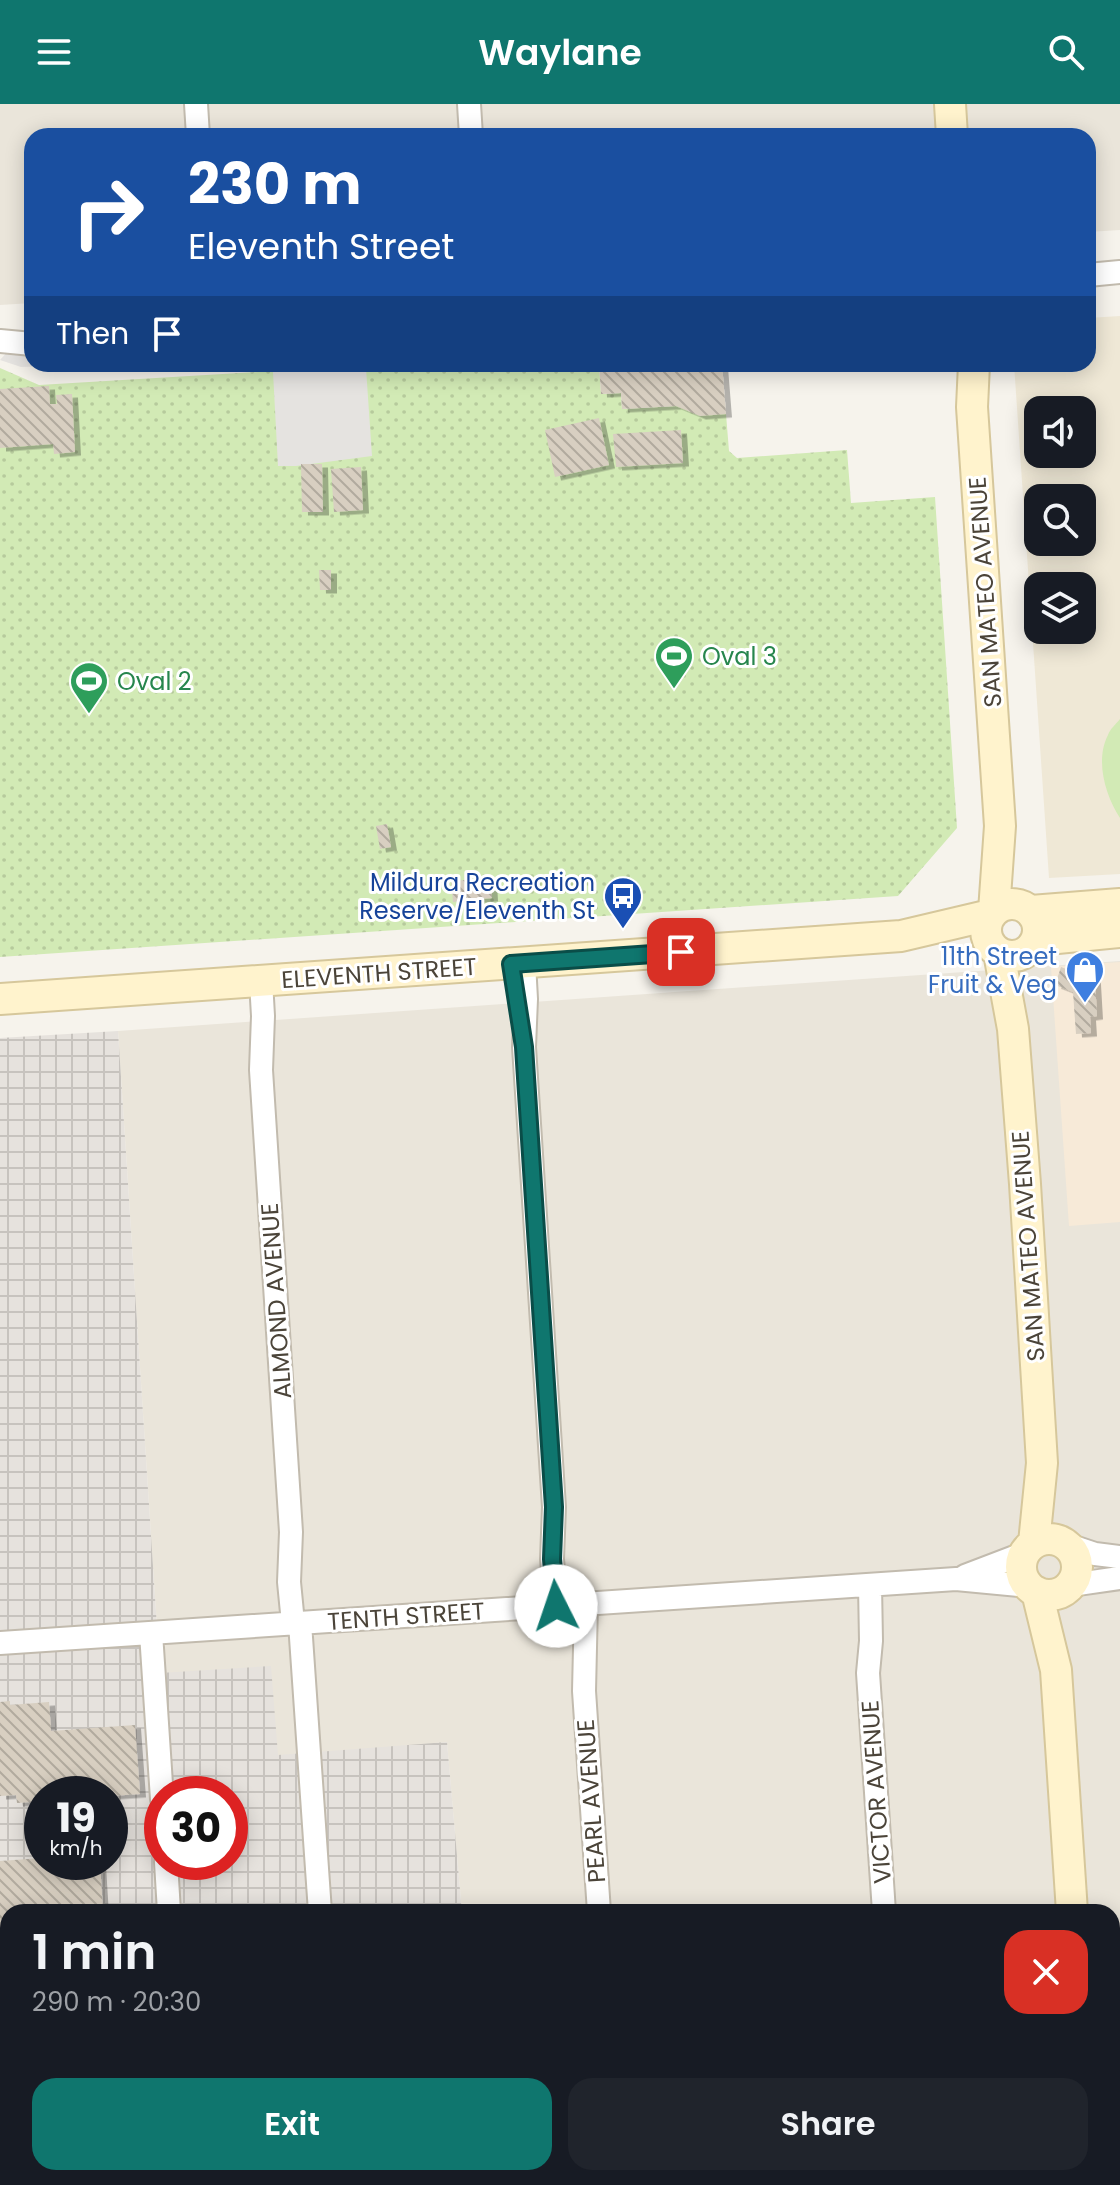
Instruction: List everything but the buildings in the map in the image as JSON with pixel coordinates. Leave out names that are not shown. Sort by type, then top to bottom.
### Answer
[{"type":"street","points":[[196,104],[198,128]]},
{"type":"street","points":[[469,104],[470,128]]},
{"type":"street","points":[[950,104],[952,128]]},
{"type":"street","points":[[1096,274],[1120,272]]},
{"type":"street","points":[[0,331],[24,330]]},
{"type":"street","points":[[0,341],[24,343]]},
{"type":"street","name":"SAN MATEO AVENUE","points":[[964,372],[972,407]]},
{"type":"street","name":"SAN MATEO AVENUE","points":[[974,372],[972,407],[1000,826],[1010,871],[1013,1029],[1047,1546]]},
{"type":"street","name":"ELEVENTH STREET","points":[[1011,929],[1120,904]]},
{"type":"street","name":"ELEVENTH STREET","points":[[0,999],[1011,929],[1120,932]]},
{"type":"street","name":"PEARL AVENUE","points":[[518,963],[526,999],[524,1047],[554,1507],[584,1691],[598,1904]]},
{"type":"street","name":"ALMOND AVENUE","points":[[255,981],[263,1016],[261,1070],[291,1532],[289,1582],[300,1623],[319,1904]]},
{"type":"street","points":[[1047,1546],[1120,1557]]},
{"type":"street","points":[[1047,1546],[1077,1560],[1075,1578],[1051,1588]]},
{"type":"street","points":[[1047,1546],[1021,1570],[1051,1588]]},
{"type":"street","name":"TENTH STREET","points":[[956,1579],[1047,1546]]},
{"type":"street","name":"TENTH STREET","points":[[0,1643],[956,1579],[1051,1588],[1120,1578]]},
{"type":"street","name":"VICTOR AVENUE","points":[[863,1586],[871,1641],[868,1673],[883,1904]]},
{"type":"street","points":[[1051,1588],[1071,1904]]},
{"type":"street","points":[[151,1633],[160,1776]]},
{"type":"street","points":[[167,1880],[169,1904]]},
{"type":"shaded area","points":[[0,104],[1120,104],[1120,230],[1096,232],[1096,128],[24,128],[24,304],[0,305]]},
{"type":"shaded area","points":[[1120,316],[1120,874],[1049,878],[1033,644],[1096,644],[1096,572],[1028,572],[1027,556],[1096,556],[1096,484],[1024,484],[1024,511],[1015,372],[1096,372],[1096,318]]},
{"type":"shaded area","points":[[9,350],[24,352],[24,367],[0,360]]},
{"type":"shaded area","points":[[273,372],[366,372],[372,456],[278,466]]},
{"type":"shaded area","points":[[1120,961],[1120,1904],[461,1904],[447,1743],[278,1756],[160,1673],[118,1031]]},
{"type":"shaded area","points":[[1120,962],[1120,1222],[1069,1226],[1051,967]]},
{"type":"shaded area","points":[[118,1031],[160,1673],[271,1666],[278,1755],[447,1742],[461,1904],[0,1904],[0,1038]]},
{"type":"green space","points":[[0,368],[39,385],[258,372],[600,372],[601,394],[621,393],[622,409],[676,406],[726,414],[729,451],[737,458],[847,450],[851,503],[935,497],[957,828],[898,896],[0,957]]},
{"type":"green space","points":[[1120,719],[1120,818],[1106,788],[1102,755],[1110,731]]},
{"type":"place","name":"Oval 3","points":[[674,690]]},
{"type":"place","name":"Oval 2","points":[[89,715]]},
{"type":"place","name":"Mildura Recreation Reserve/Eleventh St","points":[[623,930]]},
{"type":"place","name":"11th Street Fruit & Veg","points":[[1085,1004]]},
{"type":"route","points":[[556,1606],[552,1559],[554,1507],[524,1047],[511,964],[681,952]]}]
